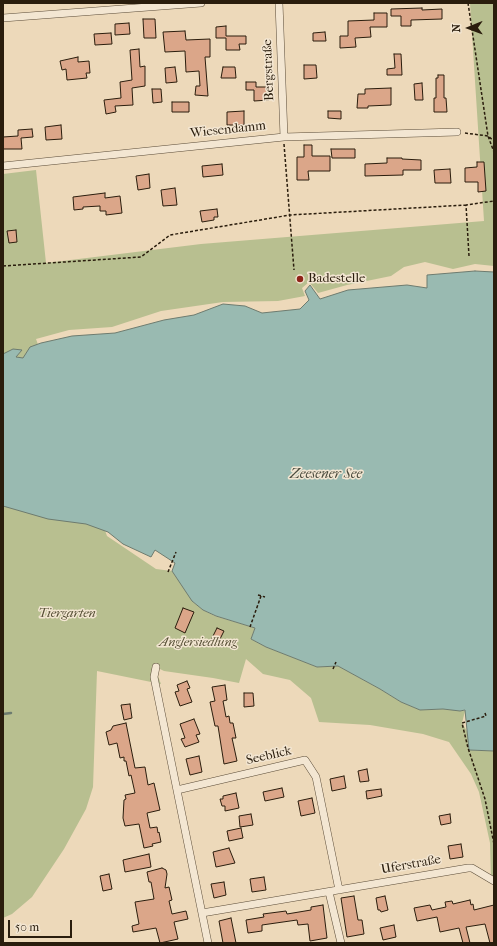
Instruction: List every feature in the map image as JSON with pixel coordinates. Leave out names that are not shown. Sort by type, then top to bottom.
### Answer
[{"type":"street","points":[[3,18],[201,3]]},
{"type":"street","name":"Bergstraße","points":[[279,3],[284,137]]},
{"type":"street","name":"Wiesendamm","points":[[3,166],[284,137],[457,132]]},
{"type":"street","points":[[156,667],[154,677],[208,943]]},
{"type":"street","name":"Seeblick","points":[[177,790],[305,760],[316,777],[339,890]]},
{"type":"street","name":"Uferstraße","points":[[202,914],[468,868],[472,868],[494,881]]},
{"type":"street","points":[[329,892],[341,943]]},
{"type":"path","points":[[468,3],[488,136],[494,152],[494,174]]},
{"type":"path","points":[[457,132],[488,136],[494,141]]},
{"type":"path","points":[[284,137],[294,270]]},
{"type":"path","points":[[3,266],[141,256],[170,235],[290,215],[466,205],[494,202]]},
{"type":"path","points":[[466,205],[469,256]]},
{"type":"path","points":[[168,572],[176,552]]},
{"type":"path","points":[[258,595],[264,597]]},
{"type":"path","points":[[250,627],[261,596]]},
{"type":"path","points":[[333,669],[336,662]]},
{"type":"path","points":[[485,713],[486,716],[462,723],[468,748],[485,799],[494,844]]},
{"type":"green space","points":[[470,3],[494,3],[494,266],[475,264],[453,269],[425,262],[404,267],[391,276],[347,285],[318,293],[309,282],[302,288],[305,296],[278,301],[223,302],[161,311],[112,327],[69,330],[36,339],[107,536],[156,569],[172,571],[193,602],[203,610],[215,616],[255,628],[251,639],[266,647],[317,667],[338,666],[401,702],[420,710],[443,709],[465,711],[462,723],[467,731],[470,750],[494,751],[494,880],[491,879],[490,843],[479,792],[471,774],[449,742],[423,734],[370,725],[319,722],[311,698],[290,680],[263,674],[246,659],[239,683],[164,671],[154,666],[161,684],[97,671],[93,787],[86,809],[64,849],[32,897],[12,914],[3,918],[3,174],[36,170],[46,263],[201,244],[484,221]]},
{"type":"water","name":"Zeesener See","points":[[475,271],[494,272],[494,751],[469,750],[465,710],[420,710],[401,702],[338,666],[317,667],[266,647],[251,639],[255,628],[216,616],[203,610],[192,601],[172,571],[175,563],[155,550],[151,557],[123,544],[108,532],[86,524],[48,519],[3,506],[3,354],[13,349],[22,350],[16,357],[23,358],[30,347],[41,343],[72,336],[115,333],[164,320],[194,315],[223,304],[245,306],[262,313],[300,309],[309,300],[305,291],[310,285],[320,299],[348,290],[407,285],[427,288],[427,275]]},
{"type":"building","points":[[422,8],[422,10],[442,9],[442,19],[411,20],[411,26],[401,26],[401,16],[391,16],[391,9]]},
{"type":"building","points":[[374,13],[387,13],[387,27],[370,27],[371,37],[355,38],[356,47],[340,48],[340,36],[348,36],[348,21],[374,20]]},
{"type":"building","points":[[143,19],[155,19],[156,38],[144,38]]},
{"type":"building","points":[[129,23],[130,34],[115,35],[115,24]]},
{"type":"building","points":[[226,26],[226,36],[246,36],[246,44],[239,44],[240,50],[226,50],[226,38],[216,38],[216,27]]},
{"type":"building","points":[[185,31],[186,40],[210,39],[210,57],[205,57],[208,96],[195,95],[196,86],[200,86],[199,71],[186,72],[185,51],[165,52],[163,32]]},
{"type":"building","points":[[325,32],[326,41],[313,41],[313,33]]},
{"type":"building","points":[[111,33],[112,44],[95,45],[94,34]]},
{"type":"building","points":[[139,49],[140,67],[145,66],[145,86],[132,88],[133,105],[115,106],[116,112],[106,114],[104,100],[121,98],[120,82],[132,80],[130,50]]},
{"type":"building","points":[[394,54],[401,54],[402,75],[387,75],[387,69],[395,68]]},
{"type":"building","points":[[78,57],[78,62],[89,61],[90,73],[86,73],[87,78],[67,80],[66,69],[62,70],[60,61]]},
{"type":"building","points":[[304,65],[316,65],[317,78],[304,79]]},
{"type":"building","points":[[175,67],[177,82],[166,83],[165,68]]},
{"type":"building","points":[[223,67],[235,67],[236,78],[221,78]]},
{"type":"building","points":[[438,75],[444,75],[444,98],[446,98],[447,112],[434,112],[436,78],[438,78]]},
{"type":"building","points":[[246,82],[256,82],[256,87],[268,87],[269,100],[254,101],[254,90],[246,90]]},
{"type":"building","points":[[422,83],[423,100],[415,100],[414,84]]},
{"type":"building","points":[[391,88],[391,105],[357,108],[358,94],[365,94],[365,89]]},
{"type":"building","points":[[152,89],[161,89],[162,102],[153,103]]},
{"type":"building","points":[[172,102],[189,102],[189,112],[172,112]]},
{"type":"building","points":[[244,111],[244,125],[227,125],[227,112]]},
{"type":"building","points":[[328,111],[341,111],[341,119],[328,118]]},
{"type":"building","points":[[61,125],[62,139],[46,140],[45,127]]},
{"type":"building","points":[[32,129],[33,137],[21,138],[22,149],[3,149],[3,137],[18,136],[18,130]]},
{"type":"building","points":[[304,145],[312,145],[312,156],[330,156],[330,171],[308,171],[309,180],[297,180],[297,157],[304,157]]},
{"type":"building","points":[[331,149],[355,149],[355,158],[332,158]]},
{"type":"building","points":[[387,158],[421,160],[421,170],[403,170],[403,175],[365,176],[365,164],[387,163]]},
{"type":"building","points":[[477,162],[484,162],[486,191],[478,192],[478,182],[465,182],[465,168],[477,167]]},
{"type":"building","points":[[222,164],[223,175],[203,177],[202,166]]},
{"type":"building","points":[[450,169],[451,183],[435,183],[434,170]]},
{"type":"building","points":[[149,174],[150,188],[138,190],[136,176]]},
{"type":"building","points":[[175,188],[177,205],[163,206],[161,190]]},
{"type":"building","points":[[105,193],[105,198],[120,196],[122,213],[106,215],[106,211],[100,211],[100,206],[83,207],[83,209],[74,210],[73,197]]},
{"type":"building","points":[[217,209],[218,217],[214,217],[214,220],[202,222],[200,211]]},
{"type":"building","points":[[16,230],[17,242],[9,243],[7,231]]},
{"type":"building","points":[[183,608],[194,612],[185,633],[175,628]]},
{"type":"building","points":[[217,628],[224,631],[218,643],[211,640]]},
{"type":"building","points":[[187,681],[190,688],[187,689],[192,702],[180,706],[175,692],[179,691],[177,685]]},
{"type":"building","points":[[225,685],[227,700],[223,701],[226,717],[229,716],[230,723],[233,723],[236,738],[232,738],[237,761],[224,764],[218,726],[215,726],[210,702],[215,701],[212,687]]},
{"type":"building","points":[[244,693],[253,693],[254,706],[244,707]]},
{"type":"building","points":[[130,704],[132,718],[124,720],[121,705]]},
{"type":"building","points":[[194,719],[200,734],[196,735],[199,742],[185,747],[181,739],[185,738],[180,724]]},
{"type":"building","points":[[126,723],[135,768],[145,767],[148,785],[154,783],[160,810],[147,813],[150,828],[157,827],[161,842],[144,848],[139,824],[125,826],[123,818],[124,800],[126,799],[125,795],[135,793],[126,761],[124,761],[124,757],[120,758],[117,743],[109,745],[106,732],[111,730],[113,726]]},
{"type":"building","points":[[199,756],[202,772],[190,775],[186,759]]},
{"type":"building","points":[[367,769],[369,781],[360,782],[358,771]]},
{"type":"building","points":[[344,776],[346,788],[332,791],[330,779]]},
{"type":"building","points":[[282,788],[284,797],[265,801],[263,792]]},
{"type":"building","points":[[381,789],[382,796],[367,799],[366,791]]},
{"type":"building","points":[[236,793],[239,808],[225,811],[225,806],[222,806],[220,799],[223,799],[223,796]]},
{"type":"building","points":[[312,798],[315,813],[301,816],[298,801]]},
{"type":"building","points":[[251,814],[253,825],[240,827],[239,816]]},
{"type":"building","points":[[450,814],[451,823],[441,825],[439,816]]},
{"type":"building","points":[[241,828],[243,838],[229,841],[227,831]]},
{"type":"building","points":[[461,844],[463,857],[450,859],[448,846]]},
{"type":"building","points":[[229,848],[235,863],[216,867],[213,852]]},
{"type":"building","points":[[149,854],[151,867],[125,872],[123,860]]},
{"type":"building","points":[[162,868],[166,870],[167,874],[165,888],[169,887],[172,900],[169,901],[172,914],[186,911],[188,919],[174,922],[178,939],[160,943],[156,928],[133,932],[132,926],[139,924],[135,902],[154,899],[151,882],[149,882],[147,872]]},
{"type":"building","points":[[109,874],[112,889],[103,891],[100,876]]},
{"type":"building","points":[[264,877],[266,890],[252,892],[250,879]]},
{"type":"building","points":[[224,882],[226,895],[214,898],[211,884]]},
{"type":"building","points":[[354,896],[358,920],[362,920],[364,934],[347,937],[341,898]]},
{"type":"building","points":[[385,896],[388,910],[381,912],[378,910],[376,898]]},
{"type":"building","points":[[470,900],[471,905],[473,904],[474,910],[494,905],[494,943],[490,943],[485,924],[466,927],[470,943],[463,943],[459,928],[440,932],[437,917],[417,921],[414,908],[430,905],[432,910],[446,907],[445,902],[452,901],[453,904]]},
{"type":"building","points":[[323,905],[327,938],[310,941],[308,924],[298,925],[297,920],[262,925],[262,931],[248,933],[246,920],[264,917],[263,914],[286,911],[287,914],[311,910],[311,907]]},
{"type":"building","points":[[231,918],[236,943],[223,943],[219,921]]},
{"type":"building","points":[[394,925],[396,937],[383,940],[380,928]]},
{"type":"waterway","points":[[3,714],[11,713]]},
{"type":"place","name":"Badestelle","points":[[300,279]]},
{"type":"park label","name":"Tiergarten","points":[[67,614]]},
{"type":"park label","name":"Anglersiedlung","points":[[198,643]]}]
